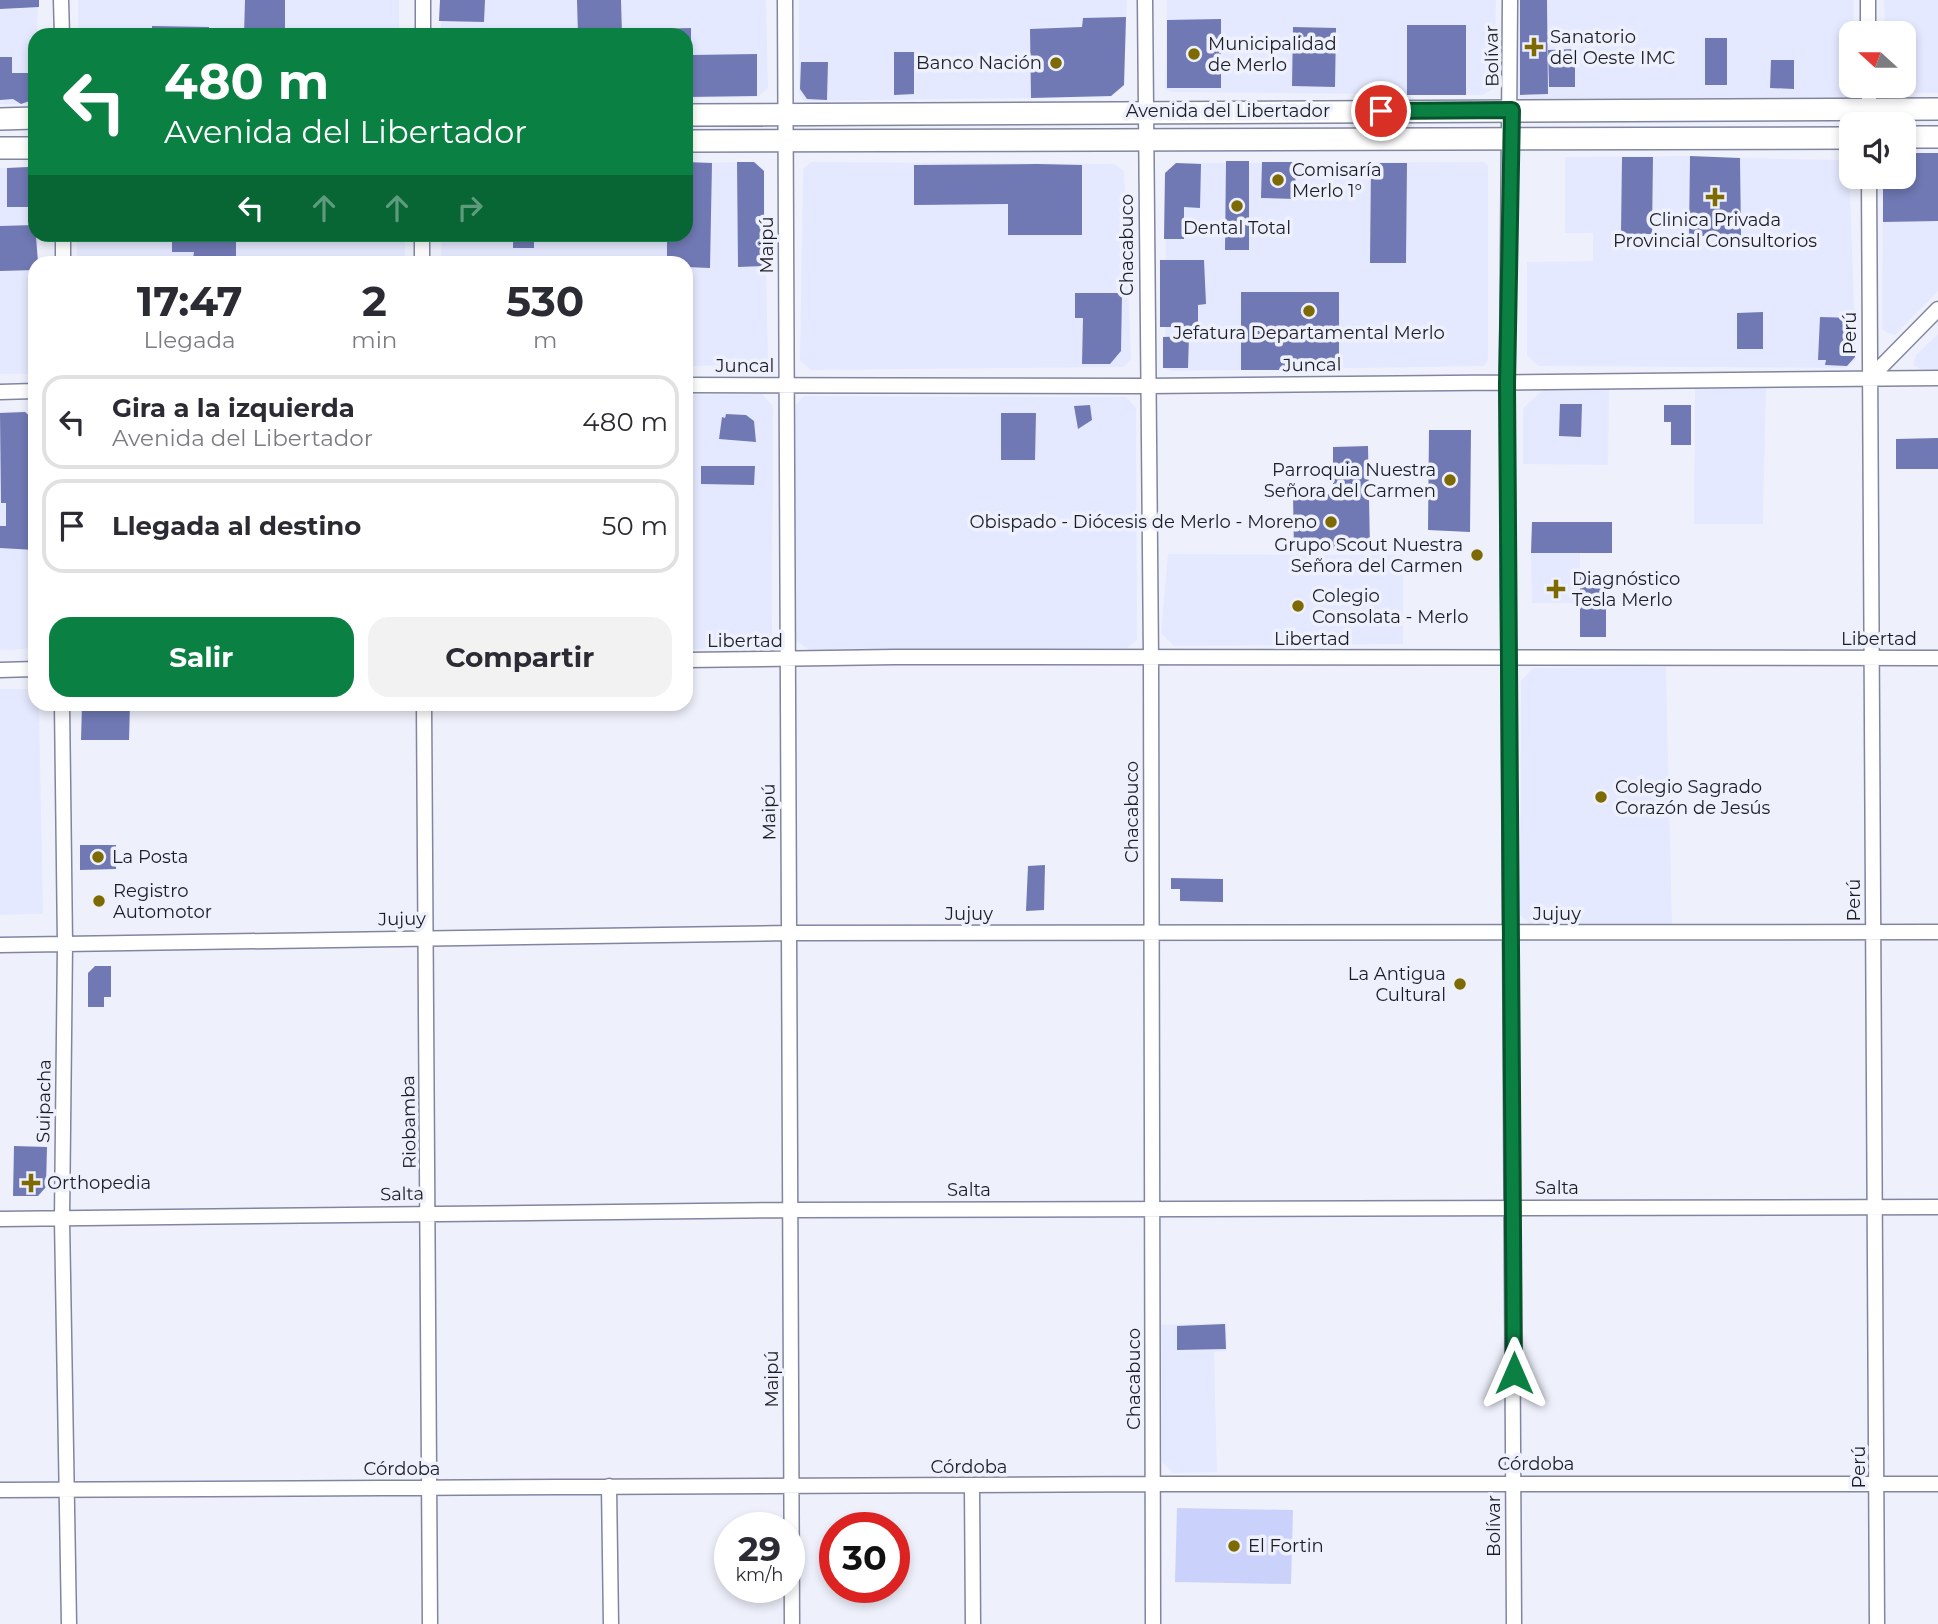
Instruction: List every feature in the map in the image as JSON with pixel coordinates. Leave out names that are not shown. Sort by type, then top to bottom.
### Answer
[{"type":"main road","name":"Avenida del Libertador","points":[[1912,112],[1938,109]]},
{"type":"main road","name":"Avenida del Libertador","points":[[693,115],[1512,110],[1839,116]]},
{"type":"main road","points":[[0,118],[28,118]]},
{"type":"main road","points":[[1916,137],[1938,137]]},
{"type":"main road","name":"Avenida del Libertador","points":[[693,142],[1839,138]]},
{"type":"main road","points":[[0,148],[28,148]]},
{"type":"street","points":[[61,0],[62,28]]},
{"type":"street","points":[[423,0],[423,28]]},
{"type":"street","name":"Maipú","points":[[785,0],[792,1624]]},
{"type":"street","name":"Chacabuco","points":[[1145,0],[1151,659],[1153,1624]]},
{"type":"street","name":"Bolívar","points":[[1510,0],[1512,110],[1507,384],[1514,1624]]},
{"type":"street","points":[[1868,0],[1868,21]]},
{"type":"street","name":"Perú","points":[[1869,189],[1877,1624]]},
{"type":"street","points":[[1869,379],[1938,309]]},
{"type":"street","name":"Juncal","points":[[693,385],[1507,384],[1938,378]]},
{"type":"street","points":[[0,392],[28,391]]},
{"type":"street","name":"Libertad","points":[[693,660],[895,657],[1938,658]]},
{"type":"street","points":[[0,670],[28,669]]},
{"type":"street","name":"Suipacha","points":[[62,711],[65,944],[62,1219],[69,1624]]},
{"type":"street","name":"Riobamba","points":[[424,711],[430,1213],[430,1624]]},
{"type":"street","name":"Jujuy","points":[[0,944],[789,933],[1938,932]]},
{"type":"street","name":"Salta","points":[[0,1219],[791,1210],[1938,1207]]},
{"type":"street","name":"Córdoba","points":[[0,1490],[1154,1484],[1938,1484]]},
{"type":"street","points":[[609,1486],[611,1624]]},
{"type":"street","points":[[972,1487],[973,1624]]},
{"type":"shaded area","points":[[0,0],[38,0],[37,28],[28,28],[28,104],[0,104]]},
{"type":"shaded area","points":[[78,0],[399,0],[399,28],[78,28]]},
{"type":"shaded area","points":[[441,0],[766,0],[768,88],[758,97],[693,98],[693,28],[441,28]]},
{"type":"shaded area","points":[[799,0],[1127,0],[1124,85],[1111,97],[804,101],[799,93]]},
{"type":"shaded area","points":[[1167,0],[1496,0],[1494,88],[1483,95],[1171,92],[1165,89]]},
{"type":"shaded area","points":[[1518,0],[1854,0],[1854,21],[1839,21],[1839,98],[1845,99],[1525,102],[1518,96]]},
{"type":"shaded area","points":[[1884,0],[1938,0],[1938,93],[1916,93],[1916,21],[1885,21]]},
{"type":"shaded area","points":[[1938,155],[1938,291],[1895,335],[1882,329],[1883,189],[1916,189],[1916,169]]},
{"type":"shaded area","points":[[1690,156],[1690,236],[1741,236],[1740,158],[1839,160],[1839,189],[1850,189],[1856,359],[1846,368],[1538,366],[1527,355],[1527,262],[1593,261],[1593,233],[1565,233],[1565,157]]},
{"type":"shaded area","points":[[756,162],[764,171],[768,359],[759,365],[693,366],[693,256],[441,256],[442,242],[693,242],[693,163]]},
{"type":"shaded area","points":[[811,162],[1114,164],[1124,171],[1131,359],[1124,367],[811,370],[800,361],[803,169]]},
{"type":"shaded area","points":[[1484,162],[1488,166],[1488,360],[1484,366],[1173,371],[1165,368],[1166,174],[1176,163]]},
{"type":"shaded area","points":[[0,168],[28,168],[28,242],[38,242],[38,256],[28,256],[28,373],[0,374]]},
{"type":"shaded area","points":[[77,242],[405,242],[405,256],[77,256]]},
{"type":"shaded area","points":[[1938,334],[1938,369],[1920,369],[1913,365],[1916,355]]},
{"type":"shaded area","points":[[1766,387],[1763,524],[1694,524],[1695,388]]},
{"type":"shaded area","points":[[1609,389],[1608,465],[1523,464],[1523,408],[1543,390]]},
{"type":"shaded area","points":[[762,394],[773,406],[772,641],[764,648],[693,649],[693,395]]},
{"type":"shaded area","points":[[804,396],[1126,397],[1136,408],[1137,640],[1127,648],[809,650],[794,639],[794,407]]},
{"type":"shaded area","points":[[0,412],[28,413],[28,647],[25,649],[0,650]]},
{"type":"shaded area","name":"Diagnóstico Tesla Merlo","points":[[1531,553],[1580,553],[1580,603],[1532,603]]},
{"type":"shaded area","points":[[1168,554],[1403,555],[1403,644],[1174,646],[1161,633]]},
{"type":"shaded area","name":"Colegio Sagrado Corazón de Jesús","points":[[1666,667],[1672,924],[1532,925],[1520,915],[1521,681],[1533,668]]},
{"type":"shaded area","points":[[0,689],[28,689],[28,711],[39,711],[43,914],[0,915]]},
{"type":"shaded area","points":[[1226,1323],[1227,1351],[1214,1352],[1217,1472],[1173,1473],[1162,1462],[1161,1325]]},
{"type":"shaded area","name":"El Fortin","points":[[1177,1508],[1293,1510],[1291,1584],[1175,1582]]},
{"type":"building","points":[[0,0],[39,0],[39,7],[0,9]]},
{"type":"building","points":[[245,0],[285,0],[285,28],[244,28]]},
{"type":"building","points":[[440,0],[485,0],[484,22],[439,21]]},
{"type":"building","points":[[577,0],[621,0],[622,28],[578,28]]},
{"type":"building","name":"Sanatorio del Oeste IMC","points":[[1520,0],[1547,0],[1548,94],[1520,95]]},
{"type":"building","points":[[1126,17],[1124,85],[1111,96],[1031,98],[1030,29],[1082,27],[1083,18]]},
{"type":"building","name":"Municipalidad de Merlo","points":[[1221,19],[1221,88],[1167,88],[1167,20]]},
{"type":"building","points":[[1407,25],[1466,25],[1466,95],[1407,95]]},
{"type":"building","points":[[152,26],[209,27],[209,28]]},
{"type":"building","points":[[1293,27],[1336,28],[1335,87],[1292,86]]},
{"type":"building","points":[[1705,38],[1727,38],[1727,85],[1705,85]]},
{"type":"building","points":[[1575,49],[1575,87],[1549,87],[1548,50]]},
{"type":"building","points":[[894,52],[914,52],[914,94],[894,95]]},
{"type":"building","points":[[757,54],[757,96],[693,97],[693,55]]},
{"type":"building","points":[[0,57],[12,57],[12,73],[28,73],[28,102],[21,104],[13,99],[0,100]]},
{"type":"building","points":[[1771,60],[1794,60],[1794,89],[1770,88]]},
{"type":"building","points":[[801,62],[828,62],[827,100],[807,99],[800,89]]},
{"type":"building","points":[[1916,153],[1938,153],[1938,221],[1883,222],[1883,189],[1916,189]]},
{"type":"building","name":"Clinica Privada Provincial Consultorios","points":[[1690,156],[1740,158],[1741,236],[1689,236]]},
{"type":"building","points":[[1622,157],[1653,157],[1652,234],[1621,234]]},
{"type":"building","name":"Dental Total","points":[[1226,161],[1249,161],[1249,250],[1225,250]]},
{"type":"building","points":[[693,162],[712,163],[710,268],[693,267],[693,256],[667,256],[667,242],[693,242]]},
{"type":"building","points":[[737,162],[754,162],[764,171],[764,266],[738,267]]},
{"type":"building","name":"Comisaría Merlo 1°","points":[[1262,162],[1296,162],[1295,199],[1261,198]]},
{"type":"building","points":[[1176,163],[1201,164],[1200,208],[1184,207],[1184,239],[1164,239],[1165,173]]},
{"type":"building","points":[[1371,163],[1407,163],[1406,263],[1370,263]]},
{"type":"building","points":[[914,165],[1082,165],[1082,235],[1008,235],[1008,204],[914,205]]},
{"type":"building","points":[[28,167],[28,207],[7,207],[7,168]]},
{"type":"building","points":[[28,225],[28,242],[36,242],[38,256],[28,256],[28,270],[0,271],[0,226]]},
{"type":"building","points":[[172,242],[236,242],[236,256],[193,256],[194,252],[172,252]]},
{"type":"building","points":[[513,242],[534,242],[534,248],[513,248]]},
{"type":"building","points":[[1160,260],[1204,260],[1206,304],[1198,305],[1198,327],[1160,327]]},
{"type":"building","name":"Jefatura Departamental Merlo","points":[[1241,292],[1339,292],[1339,370],[1241,370]]},
{"type":"building","points":[[1075,293],[1122,293],[1121,351],[1110,364],[1082,364],[1083,318],[1075,318]]},
{"type":"building","points":[[1763,312],[1763,349],[1737,349],[1737,313]]},
{"type":"building","points":[[1820,317],[1855,318],[1855,357],[1847,366],[1825,365],[1826,360],[1818,360]]},
{"type":"building","points":[[1189,336],[1188,368],[1163,368],[1163,337]]},
{"type":"building","points":[[1560,404],[1582,404],[1581,437],[1559,436]]},
{"type":"building","points":[[1090,405],[1092,420],[1078,429],[1074,406]]},
{"type":"building","points":[[1664,405],[1691,405],[1691,445],[1671,445],[1671,422],[1664,422]]},
{"type":"building","points":[[25,412],[28,415],[28,550],[0,548],[0,526],[6,526],[6,503],[1,503],[0,413]]},
{"type":"building","points":[[1001,413],[1036,413],[1035,460],[1001,460]]},
{"type":"building","points":[[726,414],[746,415],[754,421],[756,442],[719,439],[722,417],[725,418]]},
{"type":"building","name":"Parroquia Nuestra Señora del Carmen","points":[[1429,430],[1471,430],[1470,532],[1428,530]]},
{"type":"building","points":[[1938,438],[1938,469],[1896,469],[1896,439]]},
{"type":"building","name":"Obispado - Diócesis de Merlo - Moreno","points":[[1368,446],[1370,549],[1294,550],[1293,495],[1333,494],[1333,447]]},
{"type":"building","points":[[701,466],[755,466],[754,485],[701,484]]},
{"type":"building","points":[[1532,522],[1612,522],[1612,553],[1531,553]]},
{"type":"building","points":[[1580,574],[1606,574],[1606,637],[1580,637]]},
{"type":"building","points":[[82,711],[130,711],[129,740],[81,740]]},
{"type":"building","name":"La Posta","points":[[80,845],[116,845],[116,869],[80,870]]},
{"type":"building","points":[[1045,865],[1044,910],[1026,911],[1028,866]]},
{"type":"building","points":[[1171,878],[1223,879],[1223,902],[1180,901],[1180,889],[1171,889]]},
{"type":"building","points":[[95,966],[111,966],[111,997],[104,997],[104,1007],[88,1007],[88,973]]},
{"type":"building","points":[[14,1146],[47,1147],[46,1187],[38,1196],[13,1196]]},
{"type":"building","points":[[1225,1324],[1226,1349],[1177,1350],[1177,1326]]},
{"type":"place","name":"Sanatorio del Oeste IMC","points":[[1534,47]]},
{"type":"place","name":"Municipalidad de Merlo","points":[[1194,54]]},
{"type":"place","name":"Banco Nación","points":[[1056,63]]},
{"type":"place","name":"Comisaría Merlo 1°","points":[[1278,180]]},
{"type":"place","name":"Clinica Privada Provincial Consultorios","points":[[1715,197]]},
{"type":"place","name":"Dental Total","points":[[1237,206]]},
{"type":"place","name":"Jefatura Departamental Merlo","points":[[1309,311]]},
{"type":"place","name":"Parroquia Nuestra Señora del Carmen","points":[[1450,480]]},
{"type":"place","name":"Obispado - Diócesis de Merlo - Moreno","points":[[1331,522]]},
{"type":"place","name":"Grupo Scout Nuestra Señora del Carmen","points":[[1477,555]]},
{"type":"place","name":"Diagnóstico Tesla Merlo","points":[[1556,589]]},
{"type":"place","name":"Colegio Consolata - Merlo","points":[[1298,606]]},
{"type":"place","name":"Colegio Sagrado Corazón de Jesús","points":[[1601,797]]},
{"type":"place","name":"La Posta","points":[[98,857]]},
{"type":"place","name":"Registro Automotor","points":[[99,901]]},
{"type":"place","name":"La Antigua Cultural","points":[[1460,984]]},
{"type":"place","name":"Orthopedia","points":[[31,1183]]},
{"type":"place","name":"El Fortin","points":[[1234,1546]]},
{"type":"route","points":[[1381,111],[1512,110],[1507,384],[1514,1373]]}]
